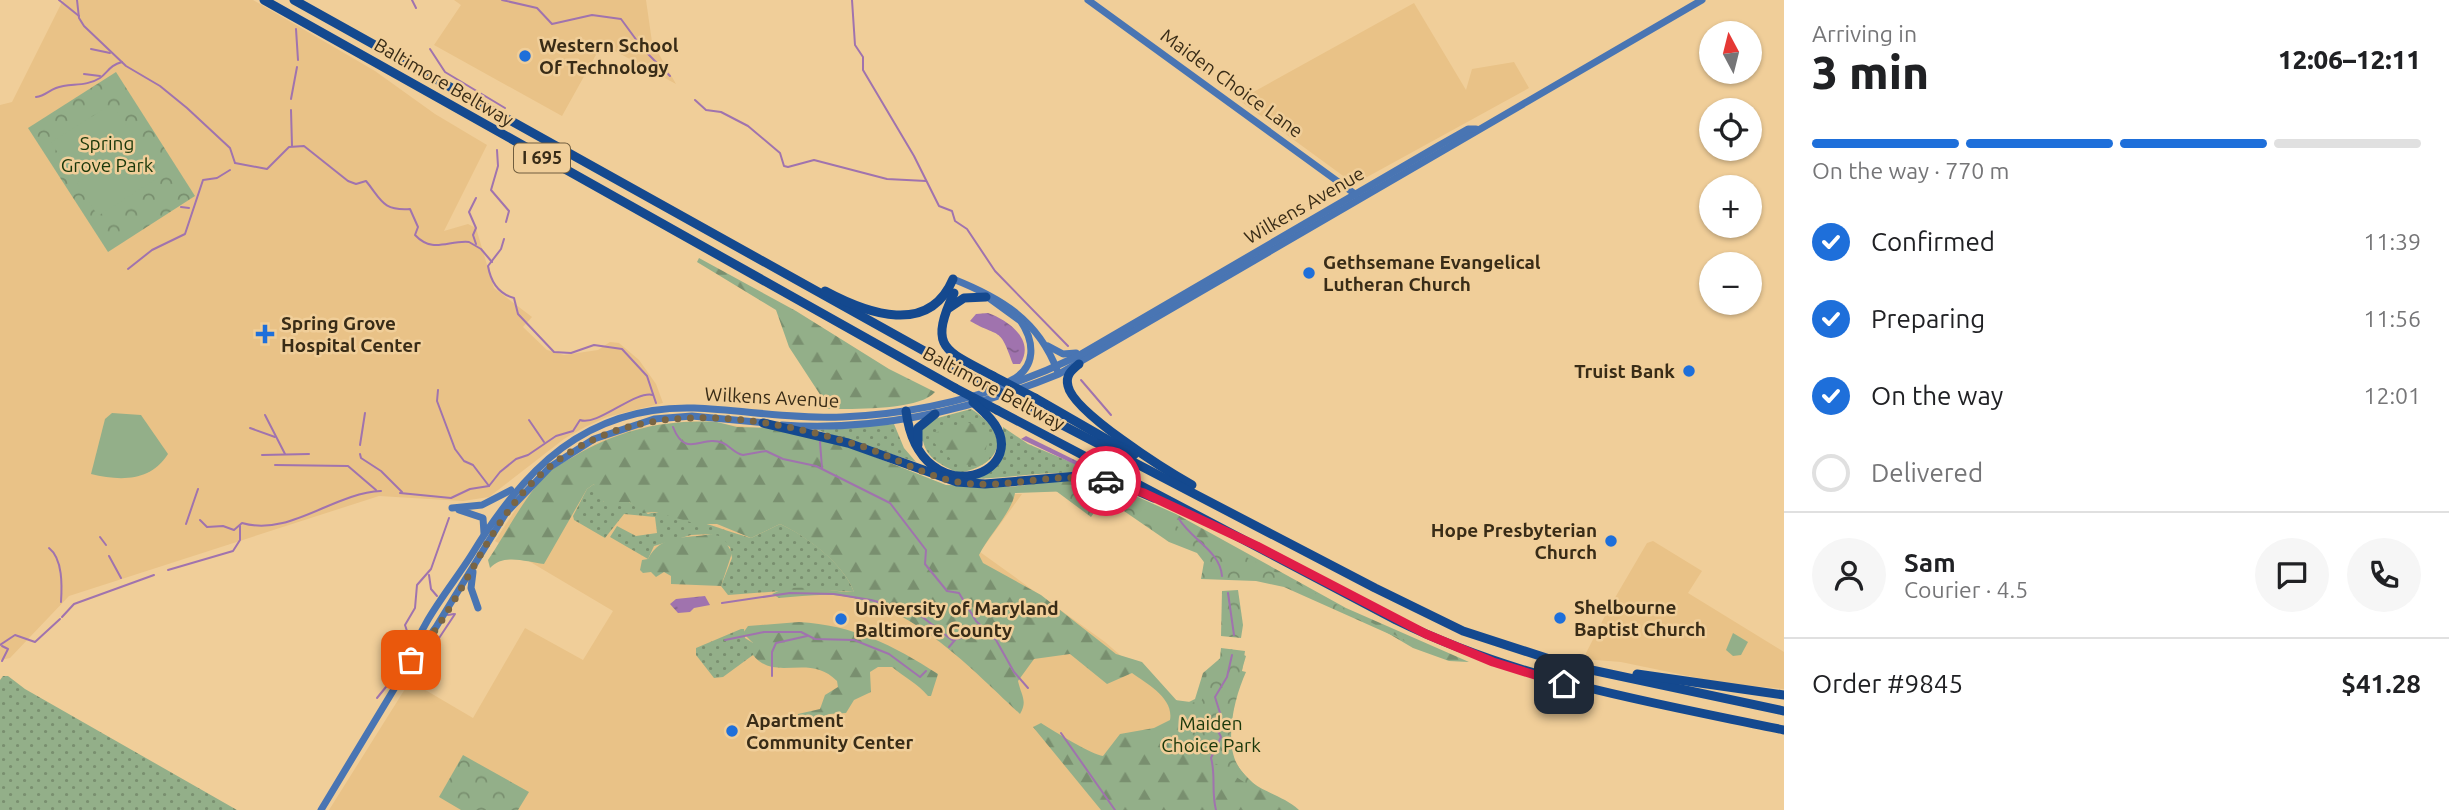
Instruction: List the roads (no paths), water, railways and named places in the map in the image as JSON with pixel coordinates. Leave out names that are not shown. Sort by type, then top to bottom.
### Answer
[{"type":"highway","name":"Baltimore Beltway","points":[[264,0],[955,388],[1426,634],[1493,662],[1564,684],[1784,730]]},
{"type":"highway","name":"Baltimore Beltway","points":[[294,0],[978,381],[1433,618],[1499,645],[1551,660],[1784,711]]},
{"type":"highway","points":[[734,247],[845,301],[888,314],[909,315],[929,309],[946,296],[956,281]]},
{"type":"highway","points":[[956,281],[940,330],[946,347],[958,357],[1220,500],[1228,509]]},
{"type":"highway","points":[[944,314],[964,298],[986,297]]},
{"type":"highway","points":[[1080,364],[1068,376],[1067,383],[1069,391],[1082,408],[1183,480]]},
{"type":"highway","points":[[903,416],[907,442],[917,459],[948,477],[976,476],[989,468],[998,457],[999,432],[986,414],[955,388]]},
{"type":"highway","points":[[935,414],[918,428],[917,442],[928,458],[948,477]]},
{"type":"highway","points":[[764,423],[857,445],[948,477],[985,484],[1066,475],[1110,482],[1144,493],[1257,546]]},
{"type":"highway","points":[[1551,660],[1570,660],[1663,679],[1784,695]]},
{"type":"highway","points":[[1760,725],[1784,737]]},
{"type":"main road","name":"Maiden Choice Lane","points":[[1088,0],[1356,194]]},
{"type":"main road","name":"Wilkens Avenue","points":[[321,810],[411,660],[506,513],[530,485],[563,457],[594,439],[625,426],[668,418],[707,417],[831,426],[903,416],[1080,364],[1472,135],[1476,129],[1702,0]]},
{"type":"main road","name":"Wilkens Avenue","points":[[411,660],[424,631],[517,486],[573,441],[607,424],[653,411],[691,408],[818,418],[903,416],[935,414],[989,400],[1057,370],[1468,129],[1476,129]]},
{"type":"main road","points":[[1282,246],[1288,238],[1348,203],[1356,194]]},
{"type":"main road","points":[[956,281],[986,292],[1012,307],[1046,344],[1063,354],[1096,345]]},
{"type":"main road","points":[[956,281],[1020,320],[1032,331],[1057,370]]},
{"type":"main road","points":[[983,393],[1018,377],[1029,362],[1030,337],[1020,320]]},
{"type":"main road","points":[[1046,344],[1057,370]]},
{"type":"main road","points":[[484,534],[485,522],[480,515],[452,508],[489,502],[517,486]]},
{"type":"main road","points":[[478,608],[471,581],[479,557]]},
{"type":"water","points":[[988,313],[1018,332],[1025,347],[1020,364],[1013,364],[1005,343],[998,335],[970,321],[976,314]]},
{"type":"water","points":[[1026,436],[1083,464],[1076,465],[1021,439]]},
{"type":"water","points":[[705,596],[710,605],[694,608],[690,612],[678,613],[670,604],[676,599]]},
{"type":"waterway","points":[[59,0],[79,16]]},
{"type":"waterway","points":[[77,0],[79,18],[84,26],[126,66],[160,86],[187,108],[230,148],[235,163]]},
{"type":"waterway","points":[[412,0],[416,8]]},
{"type":"waterway","points":[[502,0],[537,8],[552,24],[592,15],[621,19],[643,49],[670,76]]},
{"type":"waterway","points":[[852,0],[855,45],[863,57],[863,70],[914,156],[939,206],[952,211],[955,221],[967,229],[995,271],[1068,346]]},
{"type":"waterway","points":[[296,29],[298,60]]},
{"type":"waterway","points":[[91,49],[110,53]]},
{"type":"waterway","points":[[430,49],[445,72],[505,108]]},
{"type":"waterway","points":[[36,97],[53,89],[95,81],[122,62]]},
{"type":"waterway","points":[[291,99],[297,67]]},
{"type":"waterway","points":[[84,74],[100,76]]},
{"type":"waterway","points":[[695,100],[706,110],[721,112],[748,126],[780,153],[784,166],[814,160],[887,179],[926,181]]},
{"type":"waterway","points":[[291,110],[292,146]]},
{"type":"waterway","points":[[235,163],[267,169],[289,147],[304,146],[348,181],[356,184],[366,181],[388,206],[410,209],[418,227],[415,235],[422,241],[434,245],[469,242],[481,249],[492,262]]},
{"type":"waterway","points":[[497,150],[498,166],[491,190],[509,211],[506,222]]},
{"type":"waterway","points":[[128,269],[152,250],[185,234],[203,180],[217,178],[230,170]]},
{"type":"waterway","points":[[476,198],[469,212],[476,228],[473,235],[476,244]]},
{"type":"waterway","points":[[181,207],[189,208]]},
{"type":"waterway","points":[[504,239],[501,249],[488,266],[496,287],[514,298],[518,314],[554,352],[571,353],[594,345],[622,349],[647,376],[656,403]]},
{"type":"waterway","points":[[1081,380],[1111,415]]},
{"type":"waterway","points":[[438,390],[437,401],[455,449],[464,461],[473,465],[489,486]]},
{"type":"waterway","points":[[400,493],[451,498],[470,489],[489,486],[500,472],[516,459],[528,455],[556,436],[573,431],[580,420],[596,418],[636,398],[653,395]]},
{"type":"waterway","points":[[360,445],[365,413]]},
{"type":"waterway","points":[[265,415],[285,454]]},
{"type":"waterway","points":[[529,420],[544,442]]},
{"type":"waterway","points":[[673,427],[683,442],[695,444],[715,441],[743,455],[766,451],[783,459],[816,466],[890,503],[926,550],[925,564],[947,591],[959,593],[976,621],[996,640],[1014,672],[1028,688]]},
{"type":"waterway","points":[[250,428],[275,437]]},
{"type":"waterway","points":[[820,442],[822,468]]},
{"type":"waterway","points":[[262,455],[309,454]]},
{"type":"waterway","points":[[360,454],[361,458],[381,471],[402,492]]},
{"type":"waterway","points":[[275,465],[348,466],[376,490]]},
{"type":"waterway","points":[[186,524],[198,489]]},
{"type":"waterway","points":[[200,520],[207,527],[223,526],[234,530],[242,523],[260,526],[277,524],[346,499],[381,491]]},
{"type":"waterway","points":[[377,698],[390,682],[410,640],[405,625],[415,608],[417,585],[431,569],[449,518]]},
{"type":"waterway","points":[[1179,519],[1216,559],[1222,576]]},
{"type":"waterway","points":[[168,570],[233,551],[240,540],[240,526]]},
{"type":"waterway","points":[[100,537],[106,545]]},
{"type":"waterway","points":[[49,548],[59,566],[61,602]]},
{"type":"waterway","points":[[109,556],[121,578]]},
{"type":"waterway","points":[[62,617],[74,604],[154,575]]},
{"type":"waterway","points":[[429,575],[431,589],[437,596]]},
{"type":"waterway","points":[[722,603],[790,593],[834,594],[916,612],[952,640],[987,632]]},
{"type":"waterway","points":[[1228,593],[1234,635]]},
{"type":"waterway","points":[[448,615],[454,614]]},
{"type":"waterway","points":[[408,685],[455,614]]},
{"type":"waterway","points":[[0,645],[15,635],[35,642],[60,619]]},
{"type":"waterway","points":[[725,640],[764,632],[801,632],[815,639],[854,640],[889,654],[920,677],[926,671]]},
{"type":"waterway","points":[[772,676],[772,652],[776,643],[807,636]]},
{"type":"waterway","points":[[949,647],[955,640]]},
{"type":"waterway","points":[[2,646],[8,649],[2,661]]},
{"type":"waterway","points":[[1216,810],[1211,758],[1221,737],[1216,727],[1220,713],[1215,697],[1227,677],[1232,655]]},
{"type":"waterway","points":[[1061,733],[1115,810]]},
{"type":"place","name":"Western School Of Technology","points":[[525,56]]},
{"type":"place","name":"Gethsemane Evangelical Lutheran Church","points":[[1309,273]]},
{"type":"place","name":"Spring Grove Hospital Center","points":[[265,334]]},
{"type":"place","name":"Truist Bank","points":[[1689,371]]},
{"type":"place","name":"Hope Presbyterian Church","points":[[1611,541]]},
{"type":"place","name":"Shelbourne Baptist Church","points":[[1560,618]]},
{"type":"place","name":"University of Maryland Baltimore County","points":[[841,619]]},
{"type":"place","name":"Apartment Community Center","points":[[732,731]]},
{"type":"park label","name":"Spring Grove Park","points":[[107,154]]},
{"type":"park label","name":"Maiden Choice Park","points":[[1211,734]]}]
